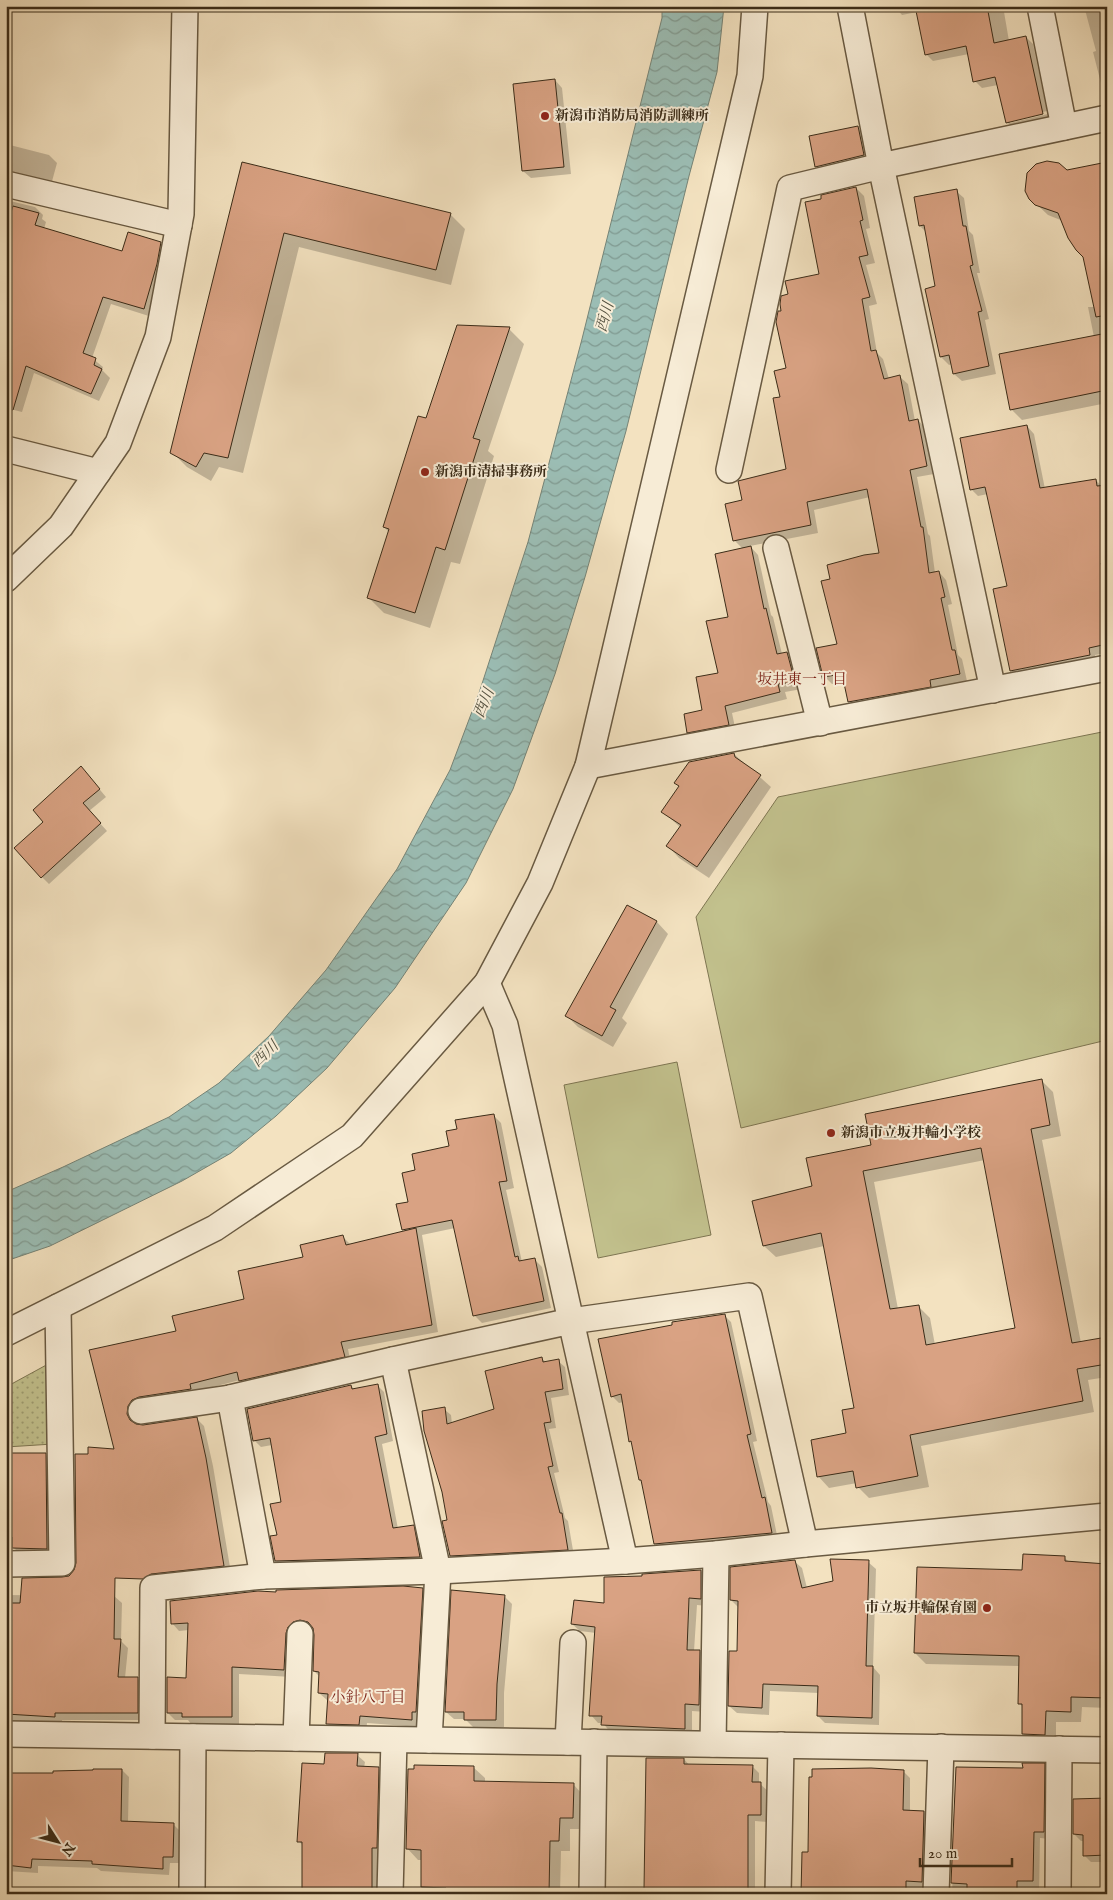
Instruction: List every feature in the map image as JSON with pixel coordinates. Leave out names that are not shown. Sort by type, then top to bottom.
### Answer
[{"type":"street","points":[[6,579],[61,526],[118,443],[158,337],[181,214],[185,6]]},
{"type":"street","points":[[6,1333],[215,1228],[352,1136],[487,983],[540,883],[588,766],[750,76],[755,6]]},
{"type":"street","points":[[850,6],[881,166],[993,690]]},
{"type":"street","points":[[1040,6],[1064,127]]},
{"type":"street","points":[[729,470],[790,188],[881,166],[1107,118]]},
{"type":"street","points":[[6,184],[180,225]]},
{"type":"street","points":[[6,449],[98,472]]},
{"type":"street","points":[[776,548],[820,723]]},
{"type":"street","points":[[588,766],[1107,668]]},
{"type":"street","points":[[487,983],[506,1025],[625,1561]]},
{"type":"street","points":[[141,1411],[230,1398],[571,1321],[748,1296],[805,1544]]},
{"type":"street","points":[[6,1564],[62,1563],[58,1307]]},
{"type":"street","points":[[393,1360],[438,1571],[430,1740]]},
{"type":"street","points":[[230,1398],[263,1576]]},
{"type":"street","points":[[152,1736],[153,1588],[263,1576],[438,1571],[625,1561],[1107,1516]]},
{"type":"street","points":[[714,1744],[716,1554]]},
{"type":"street","points":[[296,1738],[300,1634]]},
{"type":"street","points":[[568,1742],[573,1643]]},
{"type":"street","points":[[6,1734],[1107,1750]]},
{"type":"street","points":[[192,1894],[193,1737]]},
{"type":"street","points":[[390,1894],[394,1740]]},
{"type":"street","points":[[592,1894],[594,1742]]},
{"type":"street","points":[[778,1894],[781,1745]]},
{"type":"street","points":[[936,1894],[941,1747]]},
{"type":"street","points":[[1058,1894],[1059,1749]]},
{"type":"shaded area","points":[[1107,731],[1107,1040],[741,1128],[696,917],[778,797]]},
{"type":"shaded area","points":[[677,1062],[711,1235],[598,1258],[564,1085]]},
{"type":"shaded area","points":[[50,1363],[53,1444],[6,1447],[6,1387]]},
{"type":"water","name":"西川","points":[[662,6],[724,6],[717,72],[689,176],[626,431],[585,577],[555,674],[513,789],[466,883],[395,988],[327,1068],[276,1116],[231,1153],[182,1181],[50,1246],[6,1261],[6,1192],[169,1117],[219,1083],[269,1036],[326,970],[397,869],[450,770],[479,693],[528,542],[582,339],[662,18]]},
{"type":"building","points":[[915,6],[987,6],[994,43],[1026,36],[1043,114],[1006,123],[995,77],[973,82],[966,46],[925,55]]},
{"type":"building","points":[[555,79],[564,167],[522,171],[513,84]]},
{"type":"building","points":[[858,126],[864,155],[815,167],[809,136]]},
{"type":"building","points":[[1047,161],[1059,163],[1067,170],[1107,162],[1107,315],[1096,317],[1083,257],[1068,238],[1058,213],[1035,205],[1025,191],[1027,173],[1036,164]]},
{"type":"building","points":[[242,162],[451,213],[436,270],[284,233],[228,458],[204,453],[196,467],[170,453]]},
{"type":"building","points":[[856,187],[863,220],[860,221],[868,255],[859,257],[870,297],[862,299],[871,351],[876,350],[884,379],[900,375],[909,421],[918,419],[927,466],[910,470],[921,527],[923,527],[929,573],[939,571],[945,597],[941,598],[952,650],[955,650],[960,674],[930,680],[931,687],[848,702],[842,674],[823,677],[816,648],[837,644],[821,581],[830,579],[827,565],[879,553],[867,489],[807,502],[811,525],[733,541],[725,504],[742,500],[738,481],[786,469],[773,398],[780,397],[774,371],[786,368],[776,322],[778,311],[781,311],[781,296],[788,294],[785,281],[819,274],[805,202],[821,199],[821,195]]},
{"type":"building","points":[[957,189],[963,226],[966,226],[973,265],[970,266],[982,311],[978,312],[989,366],[953,374],[949,355],[940,357],[925,289],[935,286],[924,225],[919,226],[914,197]]},
{"type":"building","points":[[13,206],[39,213],[35,225],[122,251],[128,232],[161,242],[157,264],[144,309],[103,297],[83,353],[96,358],[94,365],[102,369],[91,394],[26,366],[13,410],[6,409],[6,228]]},
{"type":"building","points":[[457,325],[510,327],[473,438],[480,440],[445,550],[436,547],[415,613],[367,598],[389,529],[383,527],[418,416],[426,418]]},
{"type":"building","points":[[1107,333],[1107,390],[1010,410],[999,354]]},
{"type":"building","points":[[1027,425],[1040,488],[1096,479],[1097,486],[1107,485],[1107,562],[1101,563],[1107,588],[1107,644],[1089,648],[1090,655],[1010,671],[993,589],[1007,586],[985,487],[970,490],[960,438]]},
{"type":"building","points":[[751,546],[764,609],[766,608],[777,654],[787,652],[795,682],[778,684],[780,692],[725,706],[729,725],[687,733],[684,714],[702,710],[696,677],[718,673],[706,621],[728,617],[715,554]]},
{"type":"building","points":[[734,753],[735,757],[761,775],[697,867],[666,846],[681,825],[661,812],[679,786],[674,783],[689,762]]},
{"type":"building","points":[[81,766],[100,789],[83,803],[101,823],[41,878],[14,848],[43,822],[33,810]]},
{"type":"building","points":[[627,905],[657,921],[610,1007],[616,1010],[602,1036],[565,1016]]},
{"type":"building","points":[[1042,1079],[1050,1125],[1031,1129],[1072,1343],[1107,1337],[1107,1364],[1077,1369],[1083,1401],[910,1435],[918,1476],[856,1488],[853,1471],[817,1477],[811,1440],[846,1433],[842,1410],[854,1408],[821,1233],[763,1246],[752,1201],[812,1186],[806,1158],[871,1145],[865,1114]],"holes":[[[981,1148],[1015,1328],[926,1345],[919,1305],[890,1309],[863,1171]]]},
{"type":"building","points":[[494,1114],[507,1181],[499,1182],[515,1257],[518,1256],[519,1261],[535,1258],[544,1301],[473,1316],[452,1220],[402,1230],[396,1204],[408,1202],[402,1173],[415,1170],[412,1154],[449,1146],[446,1131],[457,1129],[455,1120]]},
{"type":"building","points":[[416,1228],[432,1325],[341,1342],[345,1357],[239,1381],[237,1372],[190,1384],[191,1389],[139,1397],[132,1400],[128,1406],[127,1414],[130,1420],[136,1424],[143,1425],[197,1417],[206,1458],[224,1566],[151,1574],[143,1579],[115,1578],[114,1639],[121,1639],[118,1677],[138,1677],[138,1713],[55,1713],[55,1717],[6,1714],[6,1603],[20,1603],[22,1578],[69,1576],[74,1570],[76,1563],[75,1454],[88,1454],[88,1447],[114,1449],[89,1350],[176,1331],[172,1316],[244,1299],[238,1271],[303,1257],[300,1245],[343,1235],[346,1245]]},
{"type":"building","points":[[725,1314],[751,1434],[747,1435],[762,1498],[765,1497],[772,1533],[654,1544],[641,1480],[639,1480],[631,1441],[629,1442],[621,1394],[611,1397],[598,1339],[672,1325],[672,1322]]},
{"type":"building","points":[[542,1357],[543,1362],[559,1359],[563,1389],[545,1392],[551,1422],[544,1423],[553,1466],[548,1467],[560,1513],[562,1513],[568,1550],[450,1556],[442,1521],[447,1520],[442,1492],[424,1431],[422,1411],[445,1407],[447,1424],[494,1409],[485,1371]]},
{"type":"building","points":[[378,1384],[387,1434],[375,1437],[393,1528],[414,1525],[420,1557],[275,1561],[270,1536],[277,1535],[270,1504],[281,1502],[270,1438],[253,1441],[247,1409],[351,1385],[352,1389]]},
{"type":"building","points":[[7,1453],[46,1453],[47,1549],[12,1548],[12,1537],[6,1537]]},
{"type":"building","points":[[1023,1554],[1065,1556],[1065,1561],[1107,1564],[1107,1698],[1071,1697],[1071,1712],[1046,1711],[1045,1735],[1022,1734],[1022,1704],[1018,1704],[1019,1656],[914,1653],[917,1567],[1022,1570]]},
{"type":"building","points":[[830,1559],[869,1560],[866,1666],[873,1666],[872,1718],[817,1716],[818,1686],[763,1684],[762,1708],[728,1706],[729,1651],[737,1651],[738,1601],[730,1600],[730,1567],[795,1560],[802,1588],[833,1581]]},
{"type":"building","points":[[701,1570],[701,1599],[689,1598],[687,1650],[700,1650],[699,1705],[685,1704],[685,1729],[601,1725],[602,1716],[589,1716],[595,1627],[571,1624],[574,1600],[604,1603],[604,1577],[642,1576],[642,1574]]},
{"type":"building","points":[[403,1586],[423,1588],[416,1712],[412,1712],[412,1720],[360,1716],[359,1725],[326,1724],[328,1694],[318,1693],[319,1672],[313,1671],[313,1628],[308,1622],[300,1620],[293,1622],[288,1627],[286,1633],[284,1670],[232,1667],[232,1717],[182,1717],[182,1713],[167,1713],[167,1677],[186,1678],[188,1623],[171,1624],[170,1601],[258,1591],[276,1592],[276,1590]]},
{"type":"building","points":[[451,1590],[505,1595],[497,1684],[496,1720],[464,1720],[464,1712],[445,1712]]},
{"type":"building","points":[[325,1753],[358,1753],[357,1766],[379,1767],[377,1848],[372,1848],[372,1889],[302,1889],[302,1842],[297,1842],[302,1763],[324,1764]]},
{"type":"building","points":[[646,1758],[684,1758],[684,1764],[753,1765],[752,1782],[761,1782],[761,1815],[748,1815],[748,1894],[651,1894],[651,1889],[644,1889]]},
{"type":"building","points":[[1022,1763],[1045,1763],[1044,1832],[1034,1832],[1033,1881],[1017,1881],[1017,1894],[967,1894],[967,1884],[951,1883],[956,1767],[1023,1768]]},
{"type":"building","points":[[414,1765],[474,1766],[474,1781],[574,1783],[573,1818],[560,1818],[559,1841],[550,1841],[549,1894],[446,1894],[446,1888],[421,1887],[421,1850],[406,1849],[408,1769],[414,1769]]},
{"type":"building","points":[[871,1768],[904,1770],[903,1810],[924,1811],[922,1882],[906,1881],[906,1894],[801,1894],[802,1852],[808,1852],[809,1777],[812,1777],[812,1769]]},
{"type":"building","points":[[122,1769],[121,1821],[174,1823],[173,1857],[163,1857],[163,1869],[92,1864],[92,1861],[32,1859],[31,1868],[6,1865],[6,1773],[53,1773],[53,1771]]},
{"type":"building","points":[[1107,1798],[1107,1855],[1083,1856],[1083,1835],[1073,1834],[1073,1799]]},
{"type":"place","name":"新潟市消防局消防訓練所","points":[[545,116]]},
{"type":"place","name":"新潟市清掃事務所","points":[[425,472]]},
{"type":"place","name":"新潟市立坂井輪小学校","points":[[831,1133]]},
{"type":"place","name":"市立坂井輪保育園","points":[[987,1608]]},
{"type":"district","name":"坂井東一丁目","points":[[802,679]]},
{"type":"district","name":"小針八丁目","points":[[368,1697]]}]
